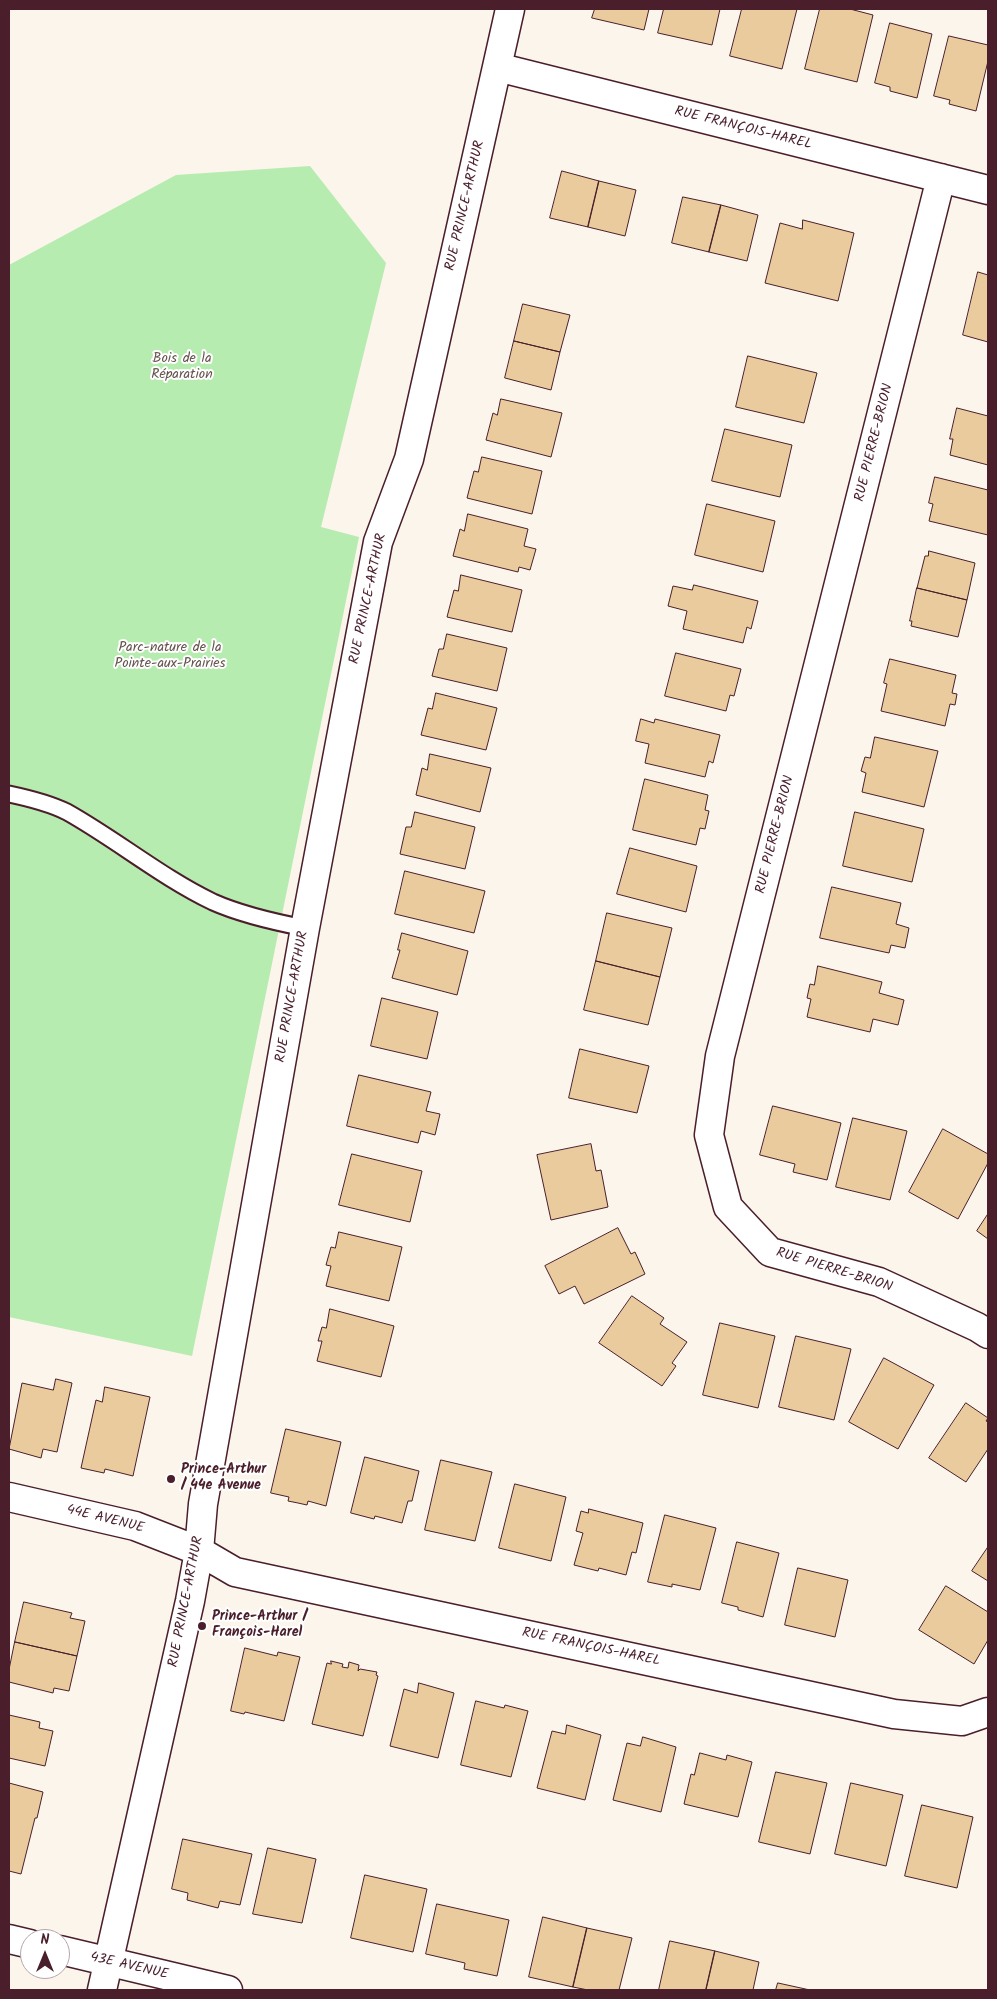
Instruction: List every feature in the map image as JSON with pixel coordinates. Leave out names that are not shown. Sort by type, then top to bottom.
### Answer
[{"type":"street","name":"RUE PRINCE-ARTHUR","points":[[102,1990],[190,1601],[198,1552],[202,1504],[305,928],[378,542],[409,459],[510,9]]},
{"type":"street","name":"RUE FRANÇOIS-HAREL","points":[[497,67],[988,190]]},
{"type":"street","name":"RUE PIERRE-BRION","points":[[942,178],[720,1056],[709,1135],[728,1207],[770,1252],[879,1282],[977,1327],[988,1334]]},
{"type":"street","name":"44E AVENUE","points":[[9,1497],[135,1526],[198,1552]]},
{"type":"street","name":"RUE FRANÇOIS-HAREL","points":[[198,1552],[236,1572],[894,1714],[962,1721],[988,1712]]},
{"type":"street","name":"43E AVENUE","points":[[70,1952],[228,1990]]},
{"type":"lane","points":[[9,794],[42,803],[65,812],[162,874],[214,902],[270,921],[305,928]]},
{"type":"green space","name":"Parc-nature de la Pointe-aux-Prairies","points":[[310,166],[386,263],[321,527],[359,537],[192,1356],[9,1317],[9,265],[176,175]]},
{"type":"building","points":[[595,9],[649,9],[644,30],[592,18]]},
{"type":"building","points":[[664,9],[720,9],[712,45],[658,33]]},
{"type":"building","points":[[742,9],[797,9],[782,69],[730,56]]},
{"type":"building","points":[[820,9],[850,9],[873,15],[857,82],[805,69]]},
{"type":"building","points":[[890,23],[932,34],[917,98],[890,91],[890,87],[875,83]]},
{"type":"building","points":[[949,36],[988,45],[988,61],[976,111],[949,104],[950,100],[934,96]]},
{"type":"building","points":[[562,171],[599,181],[588,227],[550,218]]},
{"type":"building","points":[[599,181],[636,190],[625,236],[588,227]]},
{"type":"building","points":[[683,197],[721,205],[709,252],[672,243]]},
{"type":"building","points":[[721,205],[758,215],[747,261],[709,252]]},
{"type":"building","points":[[803,220],[854,233],[838,301],[765,283],[780,223],[802,229]]},
{"type":"building","points":[[978,272],[988,275],[988,342],[963,335]]},
{"type":"building","points":[[523,304],[570,315],[560,352],[514,341]]},
{"type":"building","points":[[514,341],[560,352],[551,390],[505,378]]},
{"type":"building","points":[[748,356],[817,373],[804,423],[736,407]]},
{"type":"building","points":[[501,399],[562,413],[551,457],[486,440],[493,413],[497,415]]},
{"type":"building","points":[[957,408],[988,416],[988,465],[950,455],[953,439],[950,439]]},
{"type":"building","points":[[725,429],[792,445],[780,497],[712,481]]},
{"type":"building","points":[[482,457],[542,471],[532,514],[467,498],[474,471],[478,472]]},
{"type":"building","points":[[935,477],[988,490],[988,535],[929,521],[933,504],[929,503]]},
{"type":"building","points":[[707,504],[775,521],[763,572],[695,555]]},
{"type":"building","points":[[468,514],[528,529],[524,546],[536,549],[530,570],[519,567],[518,572],[453,556],[460,529],[464,531]]},
{"type":"building","points":[[929,551],[975,563],[967,600],[917,588],[925,556],[928,556]]},
{"type":"building","points":[[461,575],[522,590],[512,632],[447,617],[454,590],[458,591]]},
{"type":"building","points":[[694,585],[758,601],[751,629],[747,627],[743,643],[683,629],[687,611],[668,606],[673,586],[692,590]]},
{"type":"building","points":[[917,588],[967,600],[958,637],[911,626],[912,621],[910,621]]},
{"type":"building","points":[[447,634],[507,648],[497,691],[432,676],[439,649],[443,649]]},
{"type":"building","points":[[676,653],[741,669],[734,696],[730,695],[726,711],[665,696]]},
{"type":"building","points":[[890,659],[956,675],[952,693],[957,694],[955,705],[950,704],[945,726],[881,711],[887,684],[884,683]]},
{"type":"building","points":[[436,693],[497,708],[486,750],[421,735],[428,708],[432,709]]},
{"type":"building","points":[[641,719],[654,723],[655,719],[720,735],[713,763],[709,761],[705,777],[645,763],[649,744],[636,741]]},
{"type":"building","points":[[875,737],[938,751],[924,807],[862,792],[866,773],[861,771],[865,757],[870,758]]},
{"type":"building","points":[[430,754],[491,768],[480,812],[416,795],[422,768],[427,770]]},
{"type":"building","points":[[645,779],[708,795],[705,810],[709,811],[705,829],[700,828],[696,845],[633,830]]},
{"type":"building","points":[[415,812],[475,827],[465,869],[400,854],[406,827],[411,827]]},
{"type":"building","points":[[855,812],[924,829],[912,882],[843,866]]},
{"type":"building","points":[[630,848],[697,866],[686,912],[617,894]]},
{"type":"building","points":[[405,871],[485,891],[474,933],[395,914]]},
{"type":"building","points":[[832,887],[901,903],[896,924],[909,928],[905,948],[891,945],[889,953],[820,938]]},
{"type":"building","points":[[607,913],[672,928],[660,977],[596,961]]},
{"type":"building","points":[[402,933],[468,951],[457,995],[392,978],[400,950],[398,950]]},
{"type":"building","points":[[596,961],[660,977],[648,1025],[584,1010]]},
{"type":"building","points":[[818,966],[882,982],[879,993],[904,1000],[898,1025],[873,1019],[870,1032],[807,1017],[811,999],[807,998],[810,984],[814,985]]},
{"type":"building","points":[[382,998],[438,1012],[427,1059],[371,1046]]},
{"type":"building","points":[[580,1049],[649,1066],[637,1113],[569,1098]]},
{"type":"building","points":[[359,1075],[431,1092],[426,1111],[440,1114],[435,1135],[421,1131],[418,1143],[347,1126]]},
{"type":"building","points":[[773,1106],[841,1123],[827,1180],[793,1172],[795,1164],[760,1155]]},
{"type":"building","points":[[853,1118],[907,1131],[890,1200],[836,1187]]},
{"type":"building","points":[[943,1129],[988,1154],[988,1163],[958,1219],[909,1192]]},
{"type":"building","points":[[591,1144],[596,1171],[601,1170],[608,1207],[551,1220],[537,1155]]},
{"type":"building","points":[[352,1154],[422,1171],[410,1222],[339,1205]]},
{"type":"building","points":[[988,1214],[988,1239],[977,1231]]},
{"type":"building","points":[[618,1228],[631,1254],[635,1252],[645,1274],[584,1304],[575,1286],[559,1294],[545,1266]]},
{"type":"building","points":[[339,1232],[402,1247],[389,1301],[326,1286],[331,1266],[326,1265],[331,1247],[335,1248]]},
{"type":"building","points":[[632,1296],[664,1318],[660,1324],[687,1342],[672,1363],[676,1366],[662,1386],[599,1343]]},
{"type":"building","points":[[330,1309],[394,1326],[381,1377],[317,1361],[322,1341],[318,1341],[322,1327],[326,1328]]},
{"type":"building","points":[[720,1323],[775,1336],[758,1408],[703,1395]]},
{"type":"building","points":[[796,1336],[851,1349],[834,1420],[779,1407]]},
{"type":"building","points":[[884,1358],[934,1385],[898,1449],[849,1422]]},
{"type":"building","points":[[56,1379],[72,1383],[57,1452],[43,1449],[41,1458],[9,1449],[22,1383],[53,1390]]},
{"type":"building","points":[[105,1387],[150,1397],[133,1476],[105,1469],[104,1473],[81,1468],[96,1400],[102,1402]]},
{"type":"building","points":[[966,1403],[988,1418],[986,1421],[988,1422],[988,1449],[966,1482],[929,1458]]},
{"type":"building","points":[[286,1429],[341,1442],[326,1506],[308,1501],[307,1505],[288,1501],[289,1497],[271,1493]]},
{"type":"building","points":[[365,1457],[419,1471],[412,1501],[408,1501],[402,1523],[375,1516],[374,1519],[351,1513]]},
{"type":"building","points":[[441,1460],[492,1472],[475,1541],[425,1530]]},
{"type":"building","points":[[515,1484],[566,1497],[551,1561],[499,1548]]},
{"type":"building","points":[[589,1509],[643,1523],[636,1553],[632,1552],[626,1575],[599,1568],[598,1571],[574,1565],[583,1533],[576,1531],[581,1511],[588,1513]]},
{"type":"building","points":[[665,1515],[716,1528],[700,1590],[672,1584],[672,1587],[648,1582]]},
{"type":"building","points":[[737,1542],[779,1553],[763,1617],[722,1603]]},
{"type":"building","points":[[988,1547],[988,1581],[972,1571]]},
{"type":"building","points":[[798,1568],[848,1580],[835,1637],[785,1625]]},
{"type":"building","points":[[946,1586],[988,1612],[988,1640],[974,1664],[919,1630]]},
{"type":"building","points":[[24,1602],[72,1613],[70,1618],[85,1621],[77,1656],[15,1642]]},
{"type":"building","points":[[15,1642],[77,1656],[69,1691],[54,1688],[53,1693],[9,1682],[9,1670]]},
{"type":"building","points":[[245,1648],[277,1656],[278,1652],[300,1657],[284,1721],[245,1712],[244,1714],[231,1711]]},
{"type":"building","points":[[331,1661],[343,1664],[342,1667],[348,1668],[349,1662],[359,1665],[358,1671],[360,1669],[377,1672],[376,1675],[378,1676],[363,1736],[312,1724],[327,1663],[331,1664]]},
{"type":"building","points":[[419,1683],[454,1693],[438,1758],[390,1746],[404,1689],[417,1693]]},
{"type":"building","points":[[476,1701],[504,1708],[505,1705],[528,1711],[511,1777],[461,1765]]},
{"type":"building","points":[[9,1715],[40,1722],[39,1728],[53,1731],[45,1766],[9,1758]]},
{"type":"building","points":[[567,1725],[601,1735],[585,1800],[537,1788],[552,1731],[565,1734]]},
{"type":"building","points":[[643,1737],[676,1747],[661,1812],[613,1800],[627,1743],[640,1746]]},
{"type":"building","points":[[700,1753],[726,1760],[727,1755],[752,1762],[738,1817],[684,1804],[691,1774],[694,1775]]},
{"type":"building","points":[[776,1772],[827,1783],[810,1854],[759,1842]]},
{"type":"building","points":[[9,1783],[43,1792],[21,1874],[9,1871]]},
{"type":"building","points":[[851,1783],[903,1795],[886,1866],[835,1854]]},
{"type":"building","points":[[922,1805],[973,1817],[957,1888],[905,1876]]},
{"type":"building","points":[[183,1839],[252,1854],[240,1905],[220,1901],[218,1908],[187,1900],[188,1893],[172,1889]]},
{"type":"building","points":[[268,1848],[316,1859],[302,1923],[253,1914]]},
{"type":"building","points":[[365,1875],[427,1889],[413,1952],[351,1938]]},
{"type":"building","points":[[437,1904],[509,1920],[497,1976],[464,1969],[465,1963],[426,1954]]},
{"type":"building","points":[[543,1917],[587,1928],[573,1987],[529,1977]]},
{"type":"building","points":[[587,1928],[632,1938],[619,1990],[588,1990],[573,1987]]},
{"type":"building","points":[[670,1941],[715,1951],[706,1990],[659,1990]]},
{"type":"building","points":[[715,1951],[759,1962],[753,1990],[706,1990]]},
{"type":"building","points":[[778,1983],[810,1990],[776,1990]]},
{"type":"place","name":"Prince-Arthur / 44e Avenue","points":[[171,1479]]},
{"type":"place","name":"Prince-Arthur / François-Harel","points":[[202,1626]]},
{"type":"park label","name":"Bois de la Réparation","points":[[182,368]]}]
